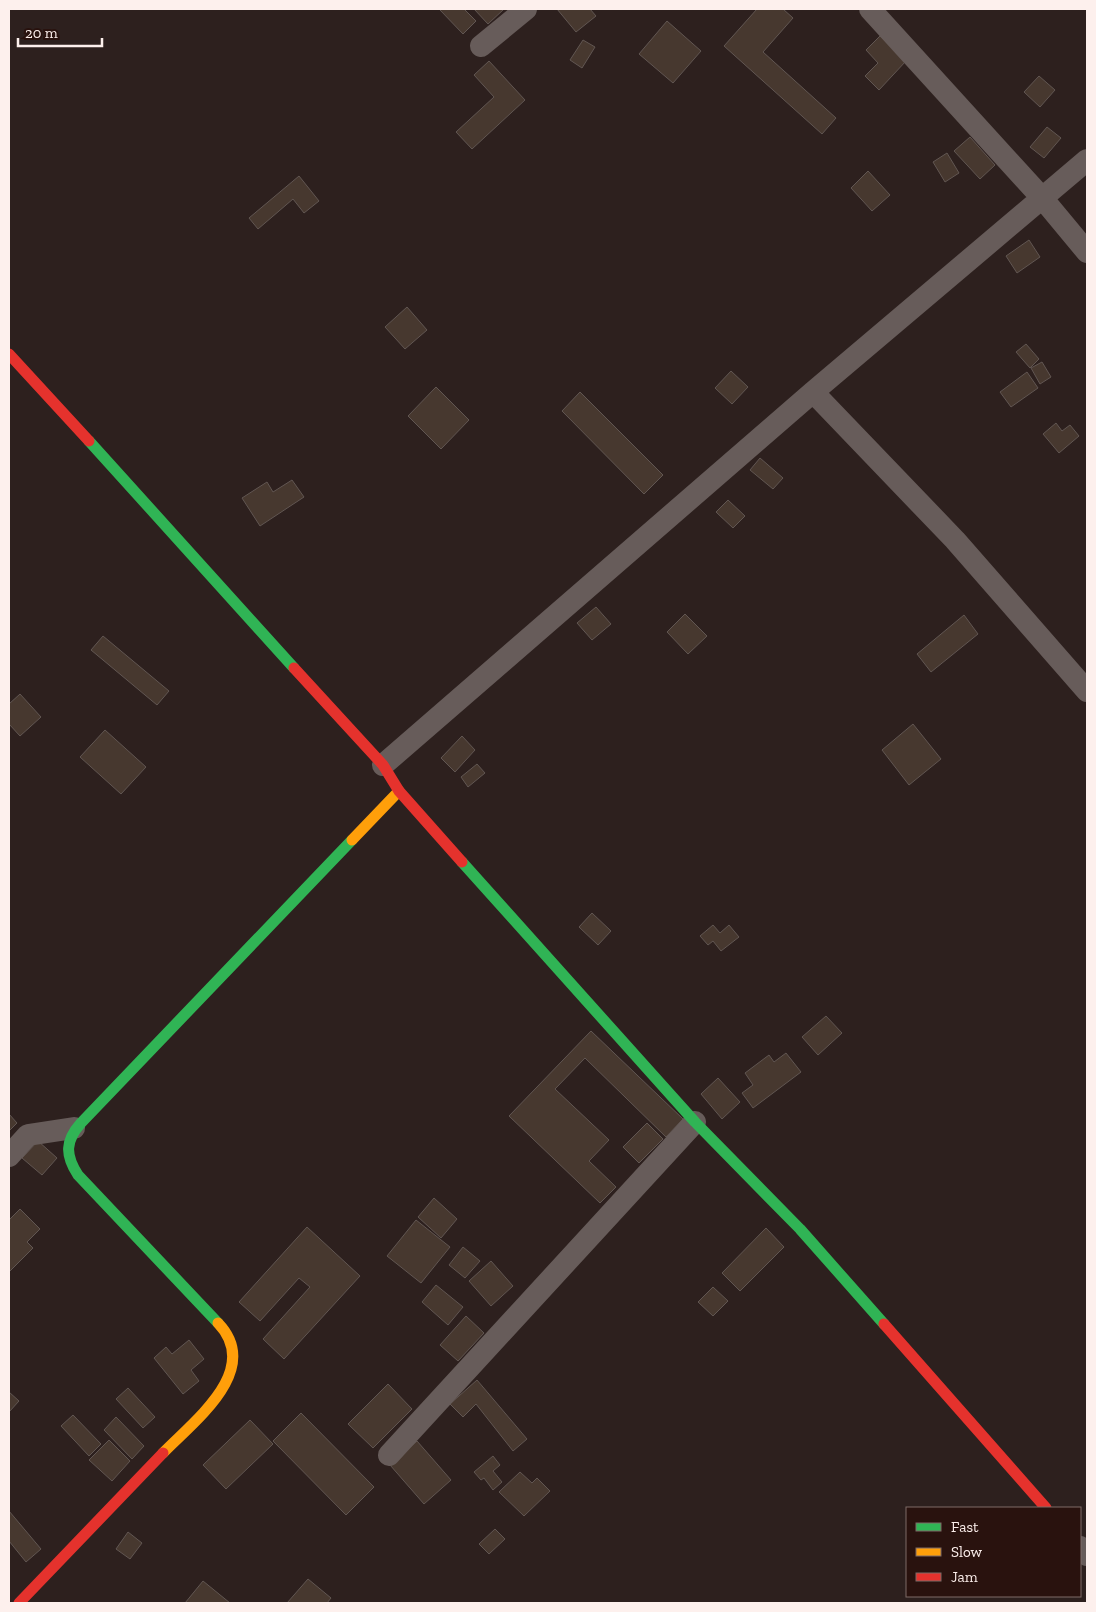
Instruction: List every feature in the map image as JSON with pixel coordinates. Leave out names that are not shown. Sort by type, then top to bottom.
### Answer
[{"type":"street","points":[[481,46],[526,9]]},
{"type":"street","points":[[870,9],[1044,198],[1087,252]]},
{"type":"street","points":[[383,765],[813,392],[1087,160]]},
{"type":"street","points":[[9,354],[383,765],[400,791],[695,1122],[800,1229],[1045,1507]]},
{"type":"street","points":[[813,392],[955,540],[1087,691]]},
{"type":"street","points":[[19,1603],[214,1400],[235,1364],[234,1345],[228,1333],[78,1175],[68,1161],[68,1142],[74,1128],[97,1107],[400,791]]},
{"type":"street","points":[[389,1455],[695,1122]]},
{"type":"street","points":[[9,1156],[28,1135],[74,1128]]},
{"type":"building","points":[[441,9],[464,9],[476,21],[463,34]]},
{"type":"building","points":[[474,9],[504,9],[488,24]]},
{"type":"building","points":[[557,9],[590,9],[596,16],[576,32]]},
{"type":"building","points":[[757,9],[783,9],[793,18],[763,52],[836,118],[822,134],[724,46]]},
{"type":"building","points":[[667,21],[701,51],[673,83],[639,54]]},
{"type":"building","points":[[880,36],[906,61],[879,90],[865,76],[878,63],[866,50]]},
{"type":"building","points":[[583,40],[595,47],[582,68],[570,60]]},
{"type":"building","points":[[489,61],[525,100],[472,149],[456,132],[494,97],[474,75]]},
{"type":"building","points":[[1039,76],[1055,90],[1040,107],[1024,92]]},
{"type":"building","points":[[1047,127],[1061,138],[1044,158],[1030,147]]},
{"type":"building","points":[[970,137],[995,165],[980,179],[954,151]]},
{"type":"building","points":[[947,153],[959,173],[945,182],[933,162]]},
{"type":"building","points":[[868,171],[890,195],[872,211],[851,188]]},
{"type":"building","points":[[299,176],[319,201],[304,213],[293,199],[258,229],[249,218]]},
{"type":"building","points":[[1029,240],[1040,257],[1017,273],[1006,256]]},
{"type":"building","points":[[407,307],[427,330],[405,349],[385,327]]},
{"type":"building","points":[[1026,344],[1039,359],[1030,368],[1016,352]]},
{"type":"building","points":[[1042,362],[1051,377],[1040,384],[1031,368]]},
{"type":"building","points":[[731,371],[748,387],[732,404],[715,388]]},
{"type":"building","points":[[1027,372],[1038,388],[1011,407],[1000,392]]},
{"type":"building","points":[[436,387],[469,420],[441,449],[408,416]]},
{"type":"building","points":[[580,392],[663,475],[644,494],[562,411]]},
{"type":"building","points":[[1056,423],[1062,431],[1070,425],[1079,436],[1059,453],[1043,434]]},
{"type":"building","points":[[760,458],[783,478],[773,489],[750,470]]},
{"type":"building","points":[[292,480],[304,497],[260,526],[242,498],[267,482],[273,492]]},
{"type":"building","points":[[728,500],[745,516],[733,528],[716,512]]},
{"type":"building","points":[[596,607],[611,624],[592,640],[577,623]]},
{"type":"building","points":[[685,614],[707,636],[688,654],[667,632]]},
{"type":"building","points":[[964,615],[978,634],[931,672],[917,654]]},
{"type":"building","points":[[103,636],[169,691],[157,705],[91,650]]},
{"type":"building","points":[[20,694],[41,717],[20,736],[9,724],[9,704]]},
{"type":"building","points":[[913,724],[941,759],[909,785],[882,750]]},
{"type":"building","points":[[105,730],[146,767],[121,794],[80,757]]},
{"type":"building","points":[[462,736],[475,750],[455,772],[441,758]]},
{"type":"building","points":[[477,764],[485,773],[468,787],[461,777]]},
{"type":"building","points":[[592,913],[611,931],[598,945],[579,927]]},
{"type":"building","points":[[713,925],[720,933],[729,925],[739,937],[721,951],[713,941],[708,945],[700,936]]},
{"type":"building","points":[[826,1016],[842,1033],[818,1055],[802,1037]]},
{"type":"building","points":[[591,1031],[683,1119],[666,1137],[585,1058],[555,1089],[609,1140],[589,1161],[616,1187],[600,1203],[509,1116]]},
{"type":"building","points":[[786,1053],[801,1072],[753,1108],[742,1093],[753,1085],[745,1073],[769,1055],[774,1062]]},
{"type":"building","points":[[718,1078],[740,1102],[722,1119],[701,1094]]},
{"type":"building","points":[[9,1114],[17,1123],[9,1131]]},
{"type":"building","points":[[647,1123],[663,1139],[639,1163],[623,1147]]},
{"type":"building","points":[[38,1141],[57,1158],[42,1175],[22,1158]]},
{"type":"building","points":[[434,1198],[457,1219],[441,1238],[418,1217]]},
{"type":"building","points":[[20,1209],[40,1229],[27,1242],[33,1248],[9,1272],[9,1220]]},
{"type":"building","points":[[416,1220],[450,1247],[421,1283],[387,1256]]},
{"type":"building","points":[[307,1227],[360,1276],[284,1359],[263,1339],[310,1287],[299,1278],[260,1321],[239,1302]]},
{"type":"building","points":[[766,1228],[784,1247],[740,1291],[722,1273]]},
{"type":"building","points":[[463,1247],[480,1261],[465,1278],[449,1265]]},
{"type":"building","points":[[491,1261],[513,1286],[491,1306],[469,1281]]},
{"type":"building","points":[[436,1285],[463,1307],[448,1325],[422,1302]]},
{"type":"building","points":[[713,1287],[728,1301],[713,1316],[698,1302]]},
{"type":"building","points":[[466,1316],[484,1333],[458,1361],[440,1345]]},
{"type":"building","points":[[189,1340],[204,1359],[191,1370],[199,1381],[183,1394],[154,1358],[166,1347],[172,1354]]},
{"type":"building","points":[[477,1380],[527,1439],[513,1451],[476,1404],[463,1417],[450,1404]]},
{"type":"building","points":[[388,1384],[412,1409],[373,1448],[348,1424]]},
{"type":"building","points":[[128,1388],[155,1417],[143,1428],[116,1399]]},
{"type":"building","points":[[9,1392],[19,1401],[9,1412]]},
{"type":"building","points":[[301,1413],[374,1487],[346,1515],[273,1441]]},
{"type":"building","points":[[73,1415],[101,1444],[89,1456],[61,1426]]},
{"type":"building","points":[[116,1417],[144,1446],[132,1459],[104,1430]]},
{"type":"building","points":[[250,1420],[273,1444],[226,1489],[203,1465]]},
{"type":"building","points":[[109,1440],[130,1461],[112,1481],[89,1460]]},
{"type":"building","points":[[417,1441],[451,1480],[424,1504],[390,1465]]},
{"type":"building","points":[[493,1456],[500,1465],[493,1471],[502,1482],[493,1490],[484,1478],[481,1480],[474,1472]]},
{"type":"building","points":[[520,1472],[532,1483],[537,1478],[550,1491],[524,1516],[499,1492]]},
{"type":"building","points":[[9,1511],[41,1549],[26,1562],[9,1541]]},
{"type":"building","points":[[495,1529],[505,1539],[489,1554],[479,1544]]},
{"type":"building","points":[[128,1532],[142,1543],[130,1559],[116,1549]]},
{"type":"building","points":[[308,1579],[331,1598],[327,1603],[287,1603]]},
{"type":"building","points":[[203,1581],[230,1603],[185,1603]]},
{"type":"traffic: fast","points":[[89,441],[294,668]]},
{"type":"traffic: fast","points":[[218,1323],[78,1175],[69,1155],[70,1142],[81,1123],[352,840]]},
{"type":"traffic: fast","points":[[462,862],[695,1122],[800,1229],[884,1324]]},
{"type":"traffic: slow","points":[[352,840],[399,791]]},
{"type":"traffic: slow","points":[[163,1453],[206,1410],[219,1394],[229,1376],[233,1359],[230,1341],[218,1323]]},
{"type":"traffic: jam","points":[[9,354],[89,441]]},
{"type":"traffic: jam","points":[[294,668],[383,765],[399,791],[462,862]]},
{"type":"traffic: jam","points":[[884,1324],[1045,1507]]},
{"type":"traffic: jam","points":[[19,1603],[163,1453]]}]
